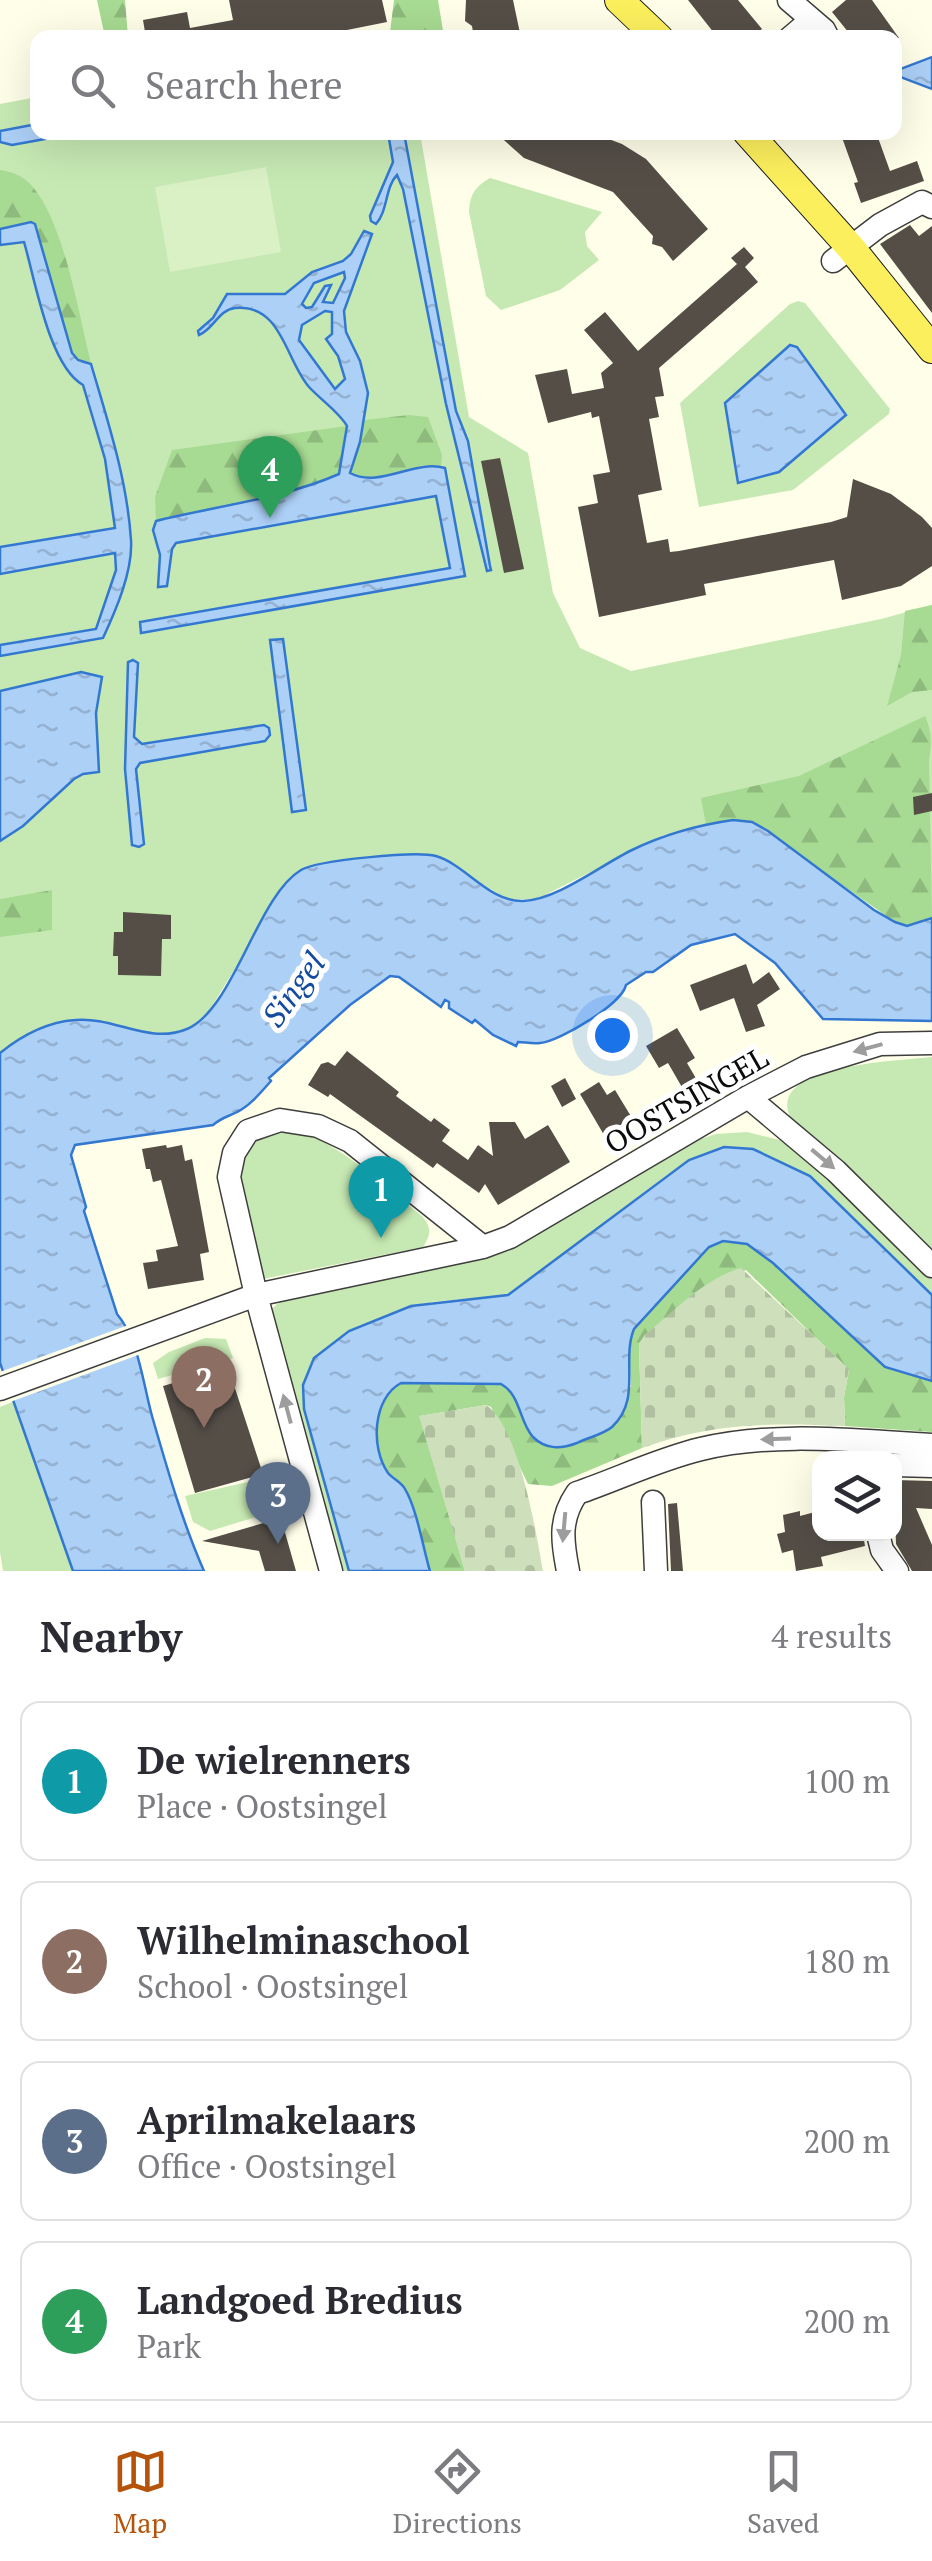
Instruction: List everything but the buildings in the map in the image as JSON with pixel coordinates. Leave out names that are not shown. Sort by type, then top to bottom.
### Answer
[{"type":"main road","points":[[618,0],[650,30]]},
{"type":"main road","points":[[754,140],[842,255],[932,349]]},
{"type":"street","points":[[789,0],[824,30]]},
{"type":"street","points":[[799,30],[810,20]]},
{"type":"street","points":[[842,255],[880,224],[922,202],[932,207]]},
{"type":"street","name":"OOSTSINGEL","points":[[0,1389],[256,1295],[483,1247],[510,1237],[748,1096],[806,1066],[880,1044],[932,1044]]},
{"type":"street","points":[[748,1096],[836,1171],[932,1266]]},
{"type":"street","points":[[331,1571],[256,1295],[229,1177],[234,1153],[248,1131],[280,1120],[318,1126],[350,1141],[483,1247]]},
{"type":"street","points":[[568,1571],[562,1540],[565,1511],[577,1494],[701,1449],[756,1440],[820,1438],[932,1446]]},
{"type":"street","points":[[902,1465],[932,1466]]},
{"type":"street","points":[[653,1502],[656,1571]]},
{"type":"street","points":[[880,1541],[897,1571]]},
{"type":"green space","points":[[97,0],[125,0],[127,30],[103,30]]},
{"type":"green space","points":[[394,0],[438,0],[443,30],[390,30]]},
{"type":"green space","points":[[30,98],[30,140],[421,140],[469,417],[528,453],[553,593],[580,648],[631,671],[932,605],[932,918],[734,820],[664,835],[537,899],[507,899],[436,856],[378,856],[290,879],[209,1011],[189,1028],[164,1034],[101,1023],[15,1041],[0,1053],[0,104]]},
{"type":"green space","points":[[266,167],[281,252],[170,272],[155,187]]},
{"type":"green space","points":[[0,170],[28,182],[51,217],[68,267],[91,363],[78,360],[72,353],[35,224],[0,229]]},
{"type":"green space","points":[[490,178],[602,212],[585,232],[587,246],[599,260],[560,290],[501,310],[486,296],[469,212],[474,192]]},
{"type":"green space","points":[[805,303],[890,409],[889,414],[793,490],[699,507],[680,403],[790,304]],"holes":[[[797,346],[845,415],[780,472]]]},
{"type":"green space","points":[[428,417],[442,455],[441,466],[423,465],[374,479],[351,476],[364,420]]},
{"type":"green space","points":[[347,426],[339,474],[272,496],[156,521],[155,497],[172,450]]},
{"type":"green space","points":[[932,605],[932,690],[912,692],[887,706],[901,655],[905,611]]},
{"type":"green space","points":[[925,716],[931,738],[932,918],[907,926],[895,922],[752,822],[706,824],[701,798],[799,776]]},
{"type":"green space","points":[[52,890],[52,930],[0,937],[0,899]]},
{"type":"green space","points":[[932,1057],[932,1253],[798,1129],[787,1108],[792,1091],[833,1070]]},
{"type":"green space","points":[[288,1128],[342,1153],[422,1216],[429,1231],[423,1247],[263,1279],[242,1198],[239,1166],[245,1148],[255,1139]]},
{"type":"green space","points":[[747,1132],[784,1141],[822,1172],[932,1279],[932,1295],[810,1176],[753,1149],[702,1154],[668,1174],[508,1295],[431,1302],[304,1409],[349,1571],[336,1571],[269,1312],[289,1299],[484,1258],[688,1143],[716,1134]]},
{"type":"green space","points":[[723,1241],[747,1244],[773,1263],[885,1367],[932,1381],[932,1432],[845,1426],[844,1397],[849,1370],[746,1270],[711,1283],[639,1344],[642,1448],[552,1486],[528,1484],[491,1407],[420,1416],[465,1571],[430,1571],[409,1497],[388,1473],[378,1450],[377,1424],[391,1390],[400,1383],[501,1384],[510,1389],[533,1437],[631,1387],[629,1341],[634,1329],[709,1247]]},
{"type":"green space","points":[[741,1268],[849,1369],[844,1397],[845,1426],[742,1426],[693,1433],[642,1448],[639,1344],[702,1288]]},
{"type":"green space","points":[[205,1338],[226,1339],[233,1358],[158,1379],[153,1363]]},
{"type":"green space","points":[[15,1401],[73,1571],[3,1571],[0,1407]]},
{"type":"green space","points":[[486,1405],[498,1417],[517,1457],[543,1571],[465,1571],[419,1416]]},
{"type":"green space","points":[[279,1475],[289,1507],[210,1531],[193,1522],[185,1496]]},
{"type":"water","points":[[932,57],[932,89],[902,78],[902,68]]},
{"type":"water","points":[[30,125],[30,140],[40,140],[12,145],[0,142],[0,131]]},
{"type":"water","points":[[389,140],[405,140],[456,411],[468,441],[491,570],[487,571],[397,175],[380,219],[376,224],[371,221],[393,162]]},
{"type":"water","points":[[35,224],[72,353],[78,360],[91,364],[121,473],[131,552],[123,590],[103,638],[0,656],[0,645],[96,629],[116,570],[115,553],[0,574],[0,547],[115,528],[105,459],[83,385],[71,375],[52,341],[24,242],[0,245],[0,229]]},
{"type":"water","points":[[364,231],[372,234],[344,311],[346,332],[360,361],[368,393],[350,473],[373,478],[421,467],[445,468],[465,576],[141,633],[140,622],[450,568],[436,496],[176,543],[167,586],[158,587],[160,555],[153,530],[156,521],[272,496],[339,474],[347,426],[309,387],[273,324],[251,309],[235,308],[224,312],[199,335],[198,331],[213,318],[227,294],[285,294],[312,272],[343,261]],"holes":[[[344,272],[333,303],[323,302],[331,285],[325,286],[312,307],[302,304],[314,283]],[[325,311],[332,312],[332,334],[326,339],[338,356],[345,379],[335,389],[299,340],[302,325]]]},
{"type":"water","points":[[790,345],[797,347],[846,415],[779,472],[738,483],[725,403]]},
{"type":"water","points":[[283,639],[306,810],[292,812],[270,640]]},
{"type":"water","points":[[128,662],[138,663],[134,737],[142,744],[264,725],[270,735],[265,741],[140,763],[136,769],[144,844],[139,847],[132,845],[125,769]]},
{"type":"water","points":[[81,672],[102,677],[96,713],[99,772],[74,779],[23,826],[0,841],[0,691]]},
{"type":"water","name":"Singel","points":[[733,820],[752,822],[768,831],[895,922],[907,926],[932,918],[932,1021],[823,1019],[775,963],[735,934],[691,945],[653,972],[646,972],[626,985],[614,1002],[561,1036],[540,1043],[518,1042],[516,1046],[449,1008],[449,1002],[445,1000],[441,1007],[399,977],[390,976],[350,1005],[269,1078],[271,1081],[251,1102],[213,1125],[75,1145],[71,1155],[84,1211],[117,1314],[135,1349],[169,1475],[204,1571],[73,1571],[0,1363],[0,1053],[35,1031],[65,1021],[89,1020],[159,1034],[187,1029],[204,1017],[218,999],[285,883],[311,866],[367,857],[436,856],[499,896],[523,901],[550,895],[657,839]]},
{"type":"water","points":[[724,1147],[753,1149],[810,1176],[932,1295],[932,1381],[885,1367],[773,1263],[747,1244],[723,1241],[709,1247],[634,1329],[626,1404],[612,1427],[600,1434],[565,1446],[543,1444],[528,1431],[512,1395],[501,1384],[401,1383],[392,1390],[380,1411],[378,1450],[388,1473],[409,1497],[430,1571],[349,1571],[304,1409],[303,1385],[314,1358],[349,1331],[411,1306],[508,1295],[689,1160]]},
{"type":"pier","points":[[131,1324],[141,1354],[10,1402],[0,1372]]},
{"type":"place","name":"Landgoed Bredius","points":[[270,518]]},
{"type":"place","name":"De wielrenners","points":[[381,1238]]},
{"type":"place","name":"Wilhelminaschool","points":[[204,1428]]},
{"type":"place","name":"Aprilmakelaars","points":[[278,1544]]}]
